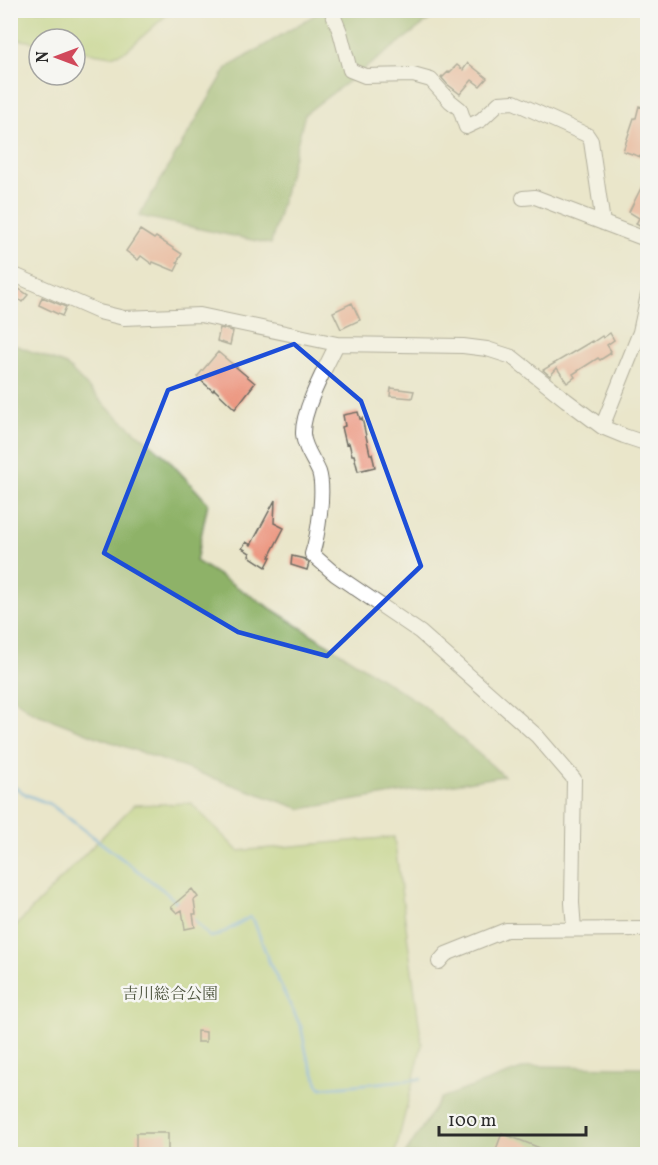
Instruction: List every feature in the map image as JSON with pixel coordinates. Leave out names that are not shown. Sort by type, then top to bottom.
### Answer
[{"type":"street","points":[[331,10],[340,32],[350,70],[365,76],[413,75],[431,81],[460,109],[466,127],[482,120],[500,103],[514,102],[587,135],[591,141],[603,223]]},
{"type":"street","points":[[523,198],[534,197],[648,240]]},
{"type":"street","points":[[10,273],[99,312],[124,318],[200,315],[337,344],[463,346],[487,349],[512,357],[602,427],[648,444]]},
{"type":"street","points":[[602,427],[640,332],[648,295]]},
{"type":"street","points":[[337,344],[305,416],[303,434],[305,443],[320,474],[322,488],[316,544],[312,554],[336,575],[420,632],[537,736],[573,779],[572,903],[574,929]]},
{"type":"street","points":[[440,962],[446,954],[506,930],[648,929]]},
{"type":"highlighted area","points":[[294,344],[361,401],[421,566],[327,656],[238,632],[104,553],[168,390]]},
{"type":"green space","points":[[11,10],[171,11],[126,51],[111,56],[87,52],[87,27],[27,27],[27,41],[11,38]]},
{"type":"green space","points":[[321,11],[441,11],[305,114],[271,244],[139,216],[227,68]]},
{"type":"green space","points":[[10,343],[66,365],[111,411],[166,457],[208,503],[196,561],[423,705],[504,776],[301,809],[32,712],[11,696]]},
{"type":"green space","name":"吉川総合公園","points":[[191,803],[238,851],[394,837],[422,1045],[395,1154],[11,1154],[10,932],[134,805]]},
{"type":"green space","points":[[530,1066],[647,1067],[647,1154],[405,1154],[441,1098]]},
{"type":"building","points":[[468,63],[487,78],[480,86],[472,80],[460,94],[441,77],[457,65],[463,70]]},
{"type":"building","points":[[639,106],[648,109],[648,138],[641,157],[623,151]]},
{"type":"building","points":[[648,174],[648,221],[643,228],[636,224],[639,218],[629,212]]},
{"type":"building","points":[[140,230],[154,239],[156,237],[182,254],[175,271],[153,262],[152,264],[141,256],[138,260],[126,251]]},
{"type":"building","points":[[10,283],[28,295],[22,302],[16,297],[10,305]]},
{"type":"building","points":[[42,297],[66,307],[62,316],[39,305]]},
{"type":"building","points":[[352,303],[360,320],[341,329],[333,312]]},
{"type":"building","points":[[220,328],[233,331],[230,345],[217,341]]},
{"type":"building","points":[[610,333],[614,340],[607,345],[611,353],[600,360],[598,358],[573,374],[575,377],[567,383],[557,368],[550,376],[543,370],[592,341]]},
{"type":"building","points":[[218,352],[255,383],[235,409],[197,377]]},
{"type":"building","points":[[391,388],[414,391],[412,398],[390,396]]},
{"type":"building","points":[[358,412],[360,419],[362,418],[375,467],[358,471],[349,443],[346,444],[342,427],[345,426],[343,415]]},
{"type":"building","points":[[275,500],[274,523],[284,528],[266,567],[249,556],[250,553],[242,548],[246,542],[251,545]]},
{"type":"building","points":[[292,556],[305,559],[309,563],[307,570],[291,565]]},
{"type":"building","points":[[192,889],[198,897],[194,900],[195,927],[185,929],[182,910],[177,913],[171,907]]},
{"type":"building","points":[[197,1031],[206,1032],[206,1042],[197,1042]]},
{"type":"building","points":[[136,1133],[168,1133],[168,1155],[138,1155]]},
{"type":"building","points":[[502,1133],[555,1154],[555,1155],[494,1155]]},
{"type":"waterway","points":[[10,784],[27,795],[50,804],[180,905]]},
{"type":"waterway","points":[[192,918],[210,937],[219,935],[250,917],[254,921],[270,964],[301,1027],[307,1056],[320,1088],[421,1079]]}]
